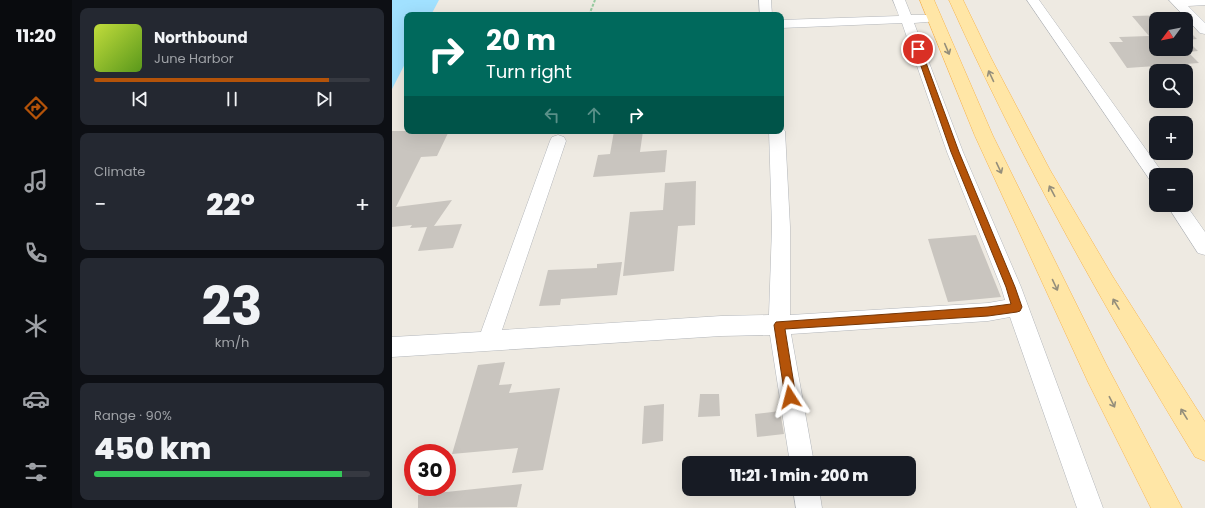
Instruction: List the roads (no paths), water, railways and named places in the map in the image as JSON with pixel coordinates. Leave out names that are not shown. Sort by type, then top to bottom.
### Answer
[{"type":"main road","points":[[956,0],[998,92],[1082,247],[1205,448]]},
{"type":"main road","points":[[930,9],[991,150],[1097,373],[1167,508]]},
{"type":"street","points":[[764,0],[766,12]]},
{"type":"street","points":[[898,0],[907,20],[955,152],[1010,287],[1090,508]]},
{"type":"street","points":[[1033,0],[1150,168]]},
{"type":"street","points":[[1176,1],[1205,1]]},
{"type":"street","points":[[1176,1],[1205,30]]},
{"type":"street","points":[[784,24],[907,20],[930,9]]},
{"type":"street","points":[[777,134],[781,227],[779,325],[801,456]]},
{"type":"street","points":[[488,341],[558,141]]},
{"type":"street","points":[[1181,212],[1205,246]]},
{"type":"street","points":[[392,347],[721,326],[779,325],[988,312],[1017,307]]},
{"type":"street","points":[[807,496],[809,508]]},
{"type":"water","points":[[392,0],[439,0],[433,12],[404,12],[404,66],[392,89]]}]
